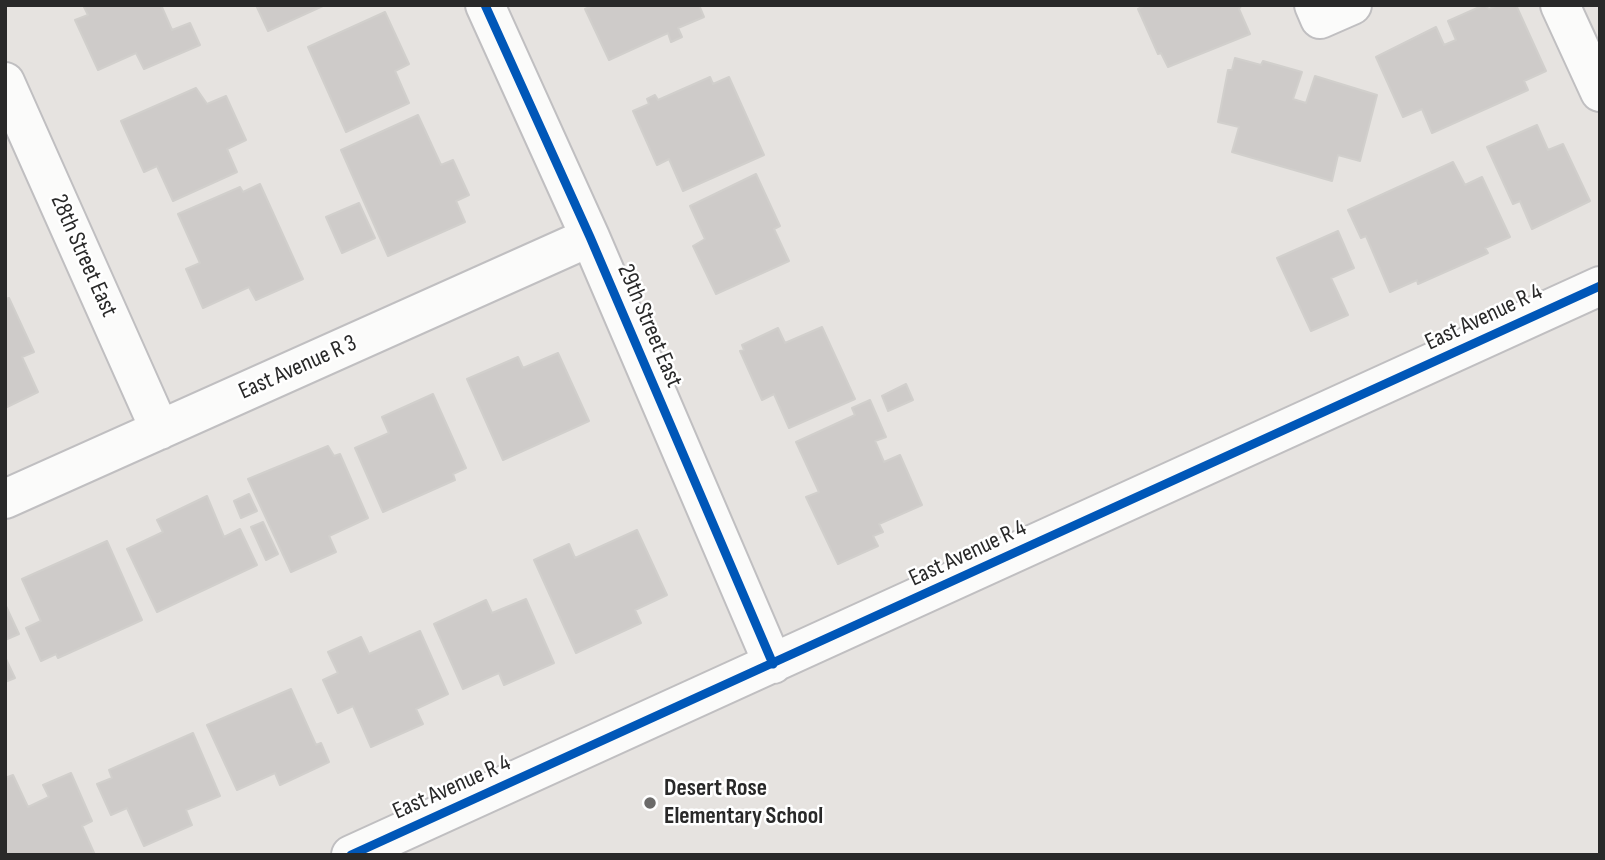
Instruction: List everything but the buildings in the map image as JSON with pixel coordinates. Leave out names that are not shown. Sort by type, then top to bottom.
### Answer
[{"type":"street","name":"29th Street East","points":[[485,5],[590,237],[773,664]]},
{"type":"street","points":[[1314,5],[1320,19],[1352,5]]},
{"type":"street","points":[[1560,5],[1600,92]]},
{"type":"street","name":"28th Street East","points":[[5,82],[160,430]]},
{"type":"street","name":"East Avenue R 3","points":[[5,499],[590,237]]},
{"type":"street","name":"East Avenue R 4","points":[[351,855],[1600,286]]},
{"type":"cycle path","points":[[485,5],[590,237],[773,664]]},
{"type":"cycle path","points":[[351,855],[1600,286]]},
{"type":"place","name":"Desert Rose Elementary School","points":[[650,803]]}]
